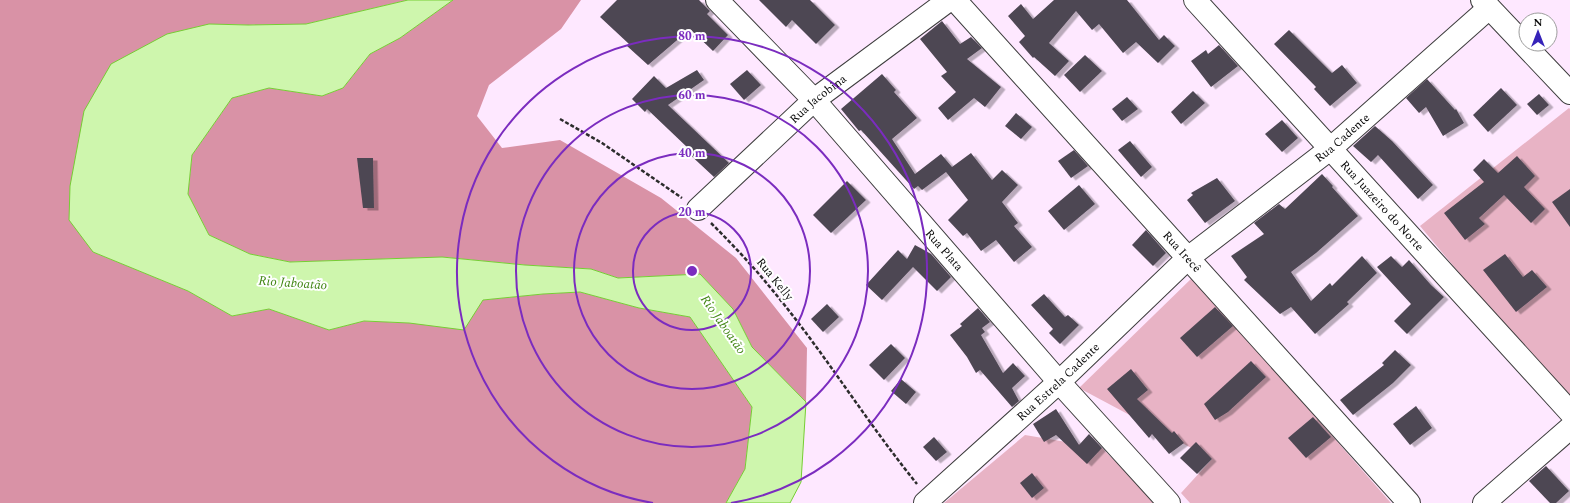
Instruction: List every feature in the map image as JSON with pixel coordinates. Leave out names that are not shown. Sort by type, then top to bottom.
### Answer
[{"type":"street","name":"Rua Plata","points":[[717,0],[814,100],[1059,382],[1169,503]]},
{"type":"street","name":"Rua Jacobina","points":[[698,209],[814,100],[949,0]]},
{"type":"street","name":"Rua Irecê","points":[[955,0],[1409,503]]},
{"type":"street","name":"Rua Juazeiro do Norte","points":[[1195,0],[1570,412]]},
{"type":"street","name":"Rua Cadente","points":[[1188,258],[1330,149],[1486,4]]},
{"type":"street","points":[[1486,4],[1570,93]]},
{"type":"street","name":"Rua Estrela Cadente","points":[[929,502],[1059,382],[1188,258]]},
{"type":"street","points":[[1484,503],[1570,428]]},
{"type":"path","name":"Rua Kelly","points":[[560,119],[602,143],[698,209],[744,257],[770,287],[929,502]]},
{"type":"shaded area","points":[[0,0],[408,0],[306,24],[209,24],[93,252],[188,291],[232,316],[269,309],[329,330],[364,321],[409,323],[483,300],[580,292],[639,308],[690,317],[752,407],[745,469],[726,503],[0,503]]},
{"type":"shaded area","points":[[453,0],[581,0],[561,29],[489,85],[477,116],[502,148],[560,140],[661,198],[736,258],[807,348],[806,402],[752,347],[733,309],[700,274],[618,278],[591,269],[525,265],[442,257],[290,262],[250,254],[209,235],[188,194],[192,155],[232,98],[269,88],[322,96],[343,88],[370,54],[400,38]]},
{"type":"shaded area","points":[[1569,108],[1570,400],[1491,311],[1420,226]]},
{"type":"shaded area","points":[[1193,277],[1391,503],[1190,503],[1181,493],[1212,459],[1079,388]]},
{"type":"shaded area","points":[[1025,435],[1102,448],[1156,503],[944,503]]},
{"type":"water","name":"Rio Jaboatão","points":[[408,0],[453,0],[400,38],[370,54],[343,88],[322,96],[269,88],[232,98],[192,155],[188,194],[209,235],[250,254],[290,262],[442,257],[525,265],[591,269],[618,278],[700,274],[733,309],[752,347],[806,402],[801,482],[790,503],[726,503],[745,469],[752,407],[690,317],[639,308],[580,292],[483,300],[464,330],[409,323],[364,321],[329,330],[269,309],[232,316],[188,291],[93,252],[69,220],[70,186],[84,111],[111,64],[167,34],[209,24],[306,24]]},
{"type":"building","points":[[617,0],[699,0],[710,11],[707,14],[728,35],[713,51],[690,29],[648,65],[627,46],[629,44],[600,17]]},
{"type":"building","points":[[759,0],[810,0],[835,25],[816,44],[792,20],[786,27]]},
{"type":"building","points":[[1054,0],[1127,0],[1159,40],[1164,35],[1175,46],[1158,63],[1136,42],[1123,53],[1099,24],[1092,30],[1076,11],[1049,43],[1069,61],[1055,76],[1034,57],[1033,58],[1019,42],[1025,36],[1008,16],[1021,4],[1033,19]]},
{"type":"building","points":[[942,21],[960,44],[971,37],[982,48],[967,59],[1001,87],[985,107],[974,98],[948,120],[938,108],[956,92],[941,76],[947,72],[920,39]]},
{"type":"building","points":[[1289,30],[1332,73],[1342,65],[1357,83],[1330,106],[1314,89],[1316,87],[1274,44]]},
{"type":"building","points":[[1219,45],[1238,66],[1211,87],[1191,61],[1206,50],[1208,54]]},
{"type":"building","points":[[1085,55],[1102,71],[1080,92],[1064,75]]},
{"type":"building","points":[[697,70],[704,80],[668,105],[729,163],[714,177],[686,151],[689,149],[647,109],[645,112],[632,99],[654,76],[666,88]]},
{"type":"building","points":[[747,70],[761,85],[744,100],[730,84]]},
{"type":"building","points":[[882,74],[896,90],[894,92],[917,118],[892,139],[915,174],[941,154],[952,167],[971,153],[992,180],[1002,170],[1018,185],[1002,202],[1018,223],[1014,226],[1032,247],[1014,262],[996,240],[981,251],[967,233],[963,236],[948,220],[968,200],[946,172],[922,190],[918,186],[914,189],[861,130],[859,131],[841,109]]},
{"type":"building","points":[[1427,79],[1455,110],[1456,109],[1464,123],[1443,136],[1426,107],[1419,113],[1406,98]]},
{"type":"building","points":[[1501,88],[1517,105],[1488,132],[1473,115]]},
{"type":"building","points":[[1193,91],[1205,103],[1181,124],[1171,112]]},
{"type":"building","points":[[1539,94],[1549,105],[1537,115],[1527,104]]},
{"type":"building","points":[[1127,97],[1138,109],[1122,121],[1112,109]]},
{"type":"building","points":[[1016,113],[1032,127],[1021,139],[1005,126]]},
{"type":"building","points":[[1282,120],[1298,138],[1282,152],[1265,134]]},
{"type":"building","points":[[1375,126],[1392,141],[1433,185],[1418,199],[1378,155],[1371,162],[1353,146]]},
{"type":"building","points":[[1130,141],[1152,167],[1141,177],[1118,150]]},
{"type":"building","points":[[1074,150],[1088,166],[1071,178],[1058,161]]},
{"type":"building","points":[[1517,156],[1535,176],[1524,187],[1545,209],[1531,223],[1504,195],[1479,218],[1485,224],[1465,240],[1444,213],[1484,182],[1473,170],[1484,159],[1498,173]]},
{"type":"building","points":[[357,158],[373,158],[374,208],[363,208]]},
{"type":"building","points":[[1322,174],[1358,216],[1316,253],[1291,272],[1311,301],[1330,283],[1332,286],[1362,256],[1377,273],[1347,302],[1349,304],[1315,334],[1291,307],[1280,314],[1244,280],[1247,277],[1231,256],[1264,234],[1254,223],[1279,204],[1285,209]]},
{"type":"building","points":[[1217,178],[1235,201],[1205,223],[1187,200],[1193,195],[1191,193]]},
{"type":"building","points":[[847,181],[866,200],[831,233],[813,215]]},
{"type":"building","points":[[1079,185],[1095,204],[1064,230],[1048,211]]},
{"type":"building","points":[[1570,189],[1570,227],[1552,202]]},
{"type":"building","points":[[1146,230],[1166,253],[1153,266],[1132,245]]},
{"type":"building","points":[[915,245],[931,254],[951,277],[937,291],[913,267],[882,300],[866,285],[898,250],[907,259]]},
{"type":"building","points":[[1505,254],[1523,277],[1532,270],[1547,287],[1516,312],[1483,270]]},
{"type":"building","points":[[1391,256],[1402,267],[1409,260],[1444,297],[1407,334],[1394,321],[1411,304],[1377,267]]},
{"type":"building","points":[[1044,294],[1065,317],[1068,315],[1079,325],[1060,344],[1049,333],[1053,329],[1031,305]]},
{"type":"building","points":[[827,304],[839,317],[823,332],[811,319]]},
{"type":"building","points":[[1215,307],[1233,326],[1197,357],[1180,338]]},
{"type":"building","points":[[978,308],[990,322],[982,328],[985,332],[981,335],[1003,373],[1013,363],[1025,376],[1012,388],[1019,401],[1012,407],[980,370],[976,373],[967,357],[950,335],[962,326],[960,324]]},
{"type":"building","points":[[891,344],[905,358],[884,380],[869,365]]},
{"type":"building","points":[[1395,350],[1411,365],[1393,383],[1353,415],[1340,400],[1384,365],[1382,363]]},
{"type":"building","points":[[1251,361],[1266,377],[1228,412],[1215,420],[1204,404]]},
{"type":"building","points":[[1131,369],[1148,390],[1137,399],[1172,433],[1174,431],[1184,443],[1169,454],[1152,434],[1149,438],[1107,389]]},
{"type":"building","points":[[901,379],[916,392],[906,404],[891,391]]},
{"type":"building","points":[[1416,406],[1432,428],[1410,445],[1393,424]]},
{"type":"building","points":[[1056,409],[1079,445],[1089,434],[1102,448],[1087,464],[1056,435],[1044,442],[1033,424]]},
{"type":"building","points":[[1313,417],[1331,437],[1306,458],[1288,438]]},
{"type":"building","points":[[934,437],[947,452],[936,461],[923,447]]},
{"type":"building","points":[[1196,442],[1212,459],[1197,474],[1180,458]]},
{"type":"building","points":[[1546,466],[1569,491],[1556,503],[1550,503],[1529,481]]},
{"type":"building","points":[[1032,473],[1044,488],[1032,498],[1020,483]]}]
